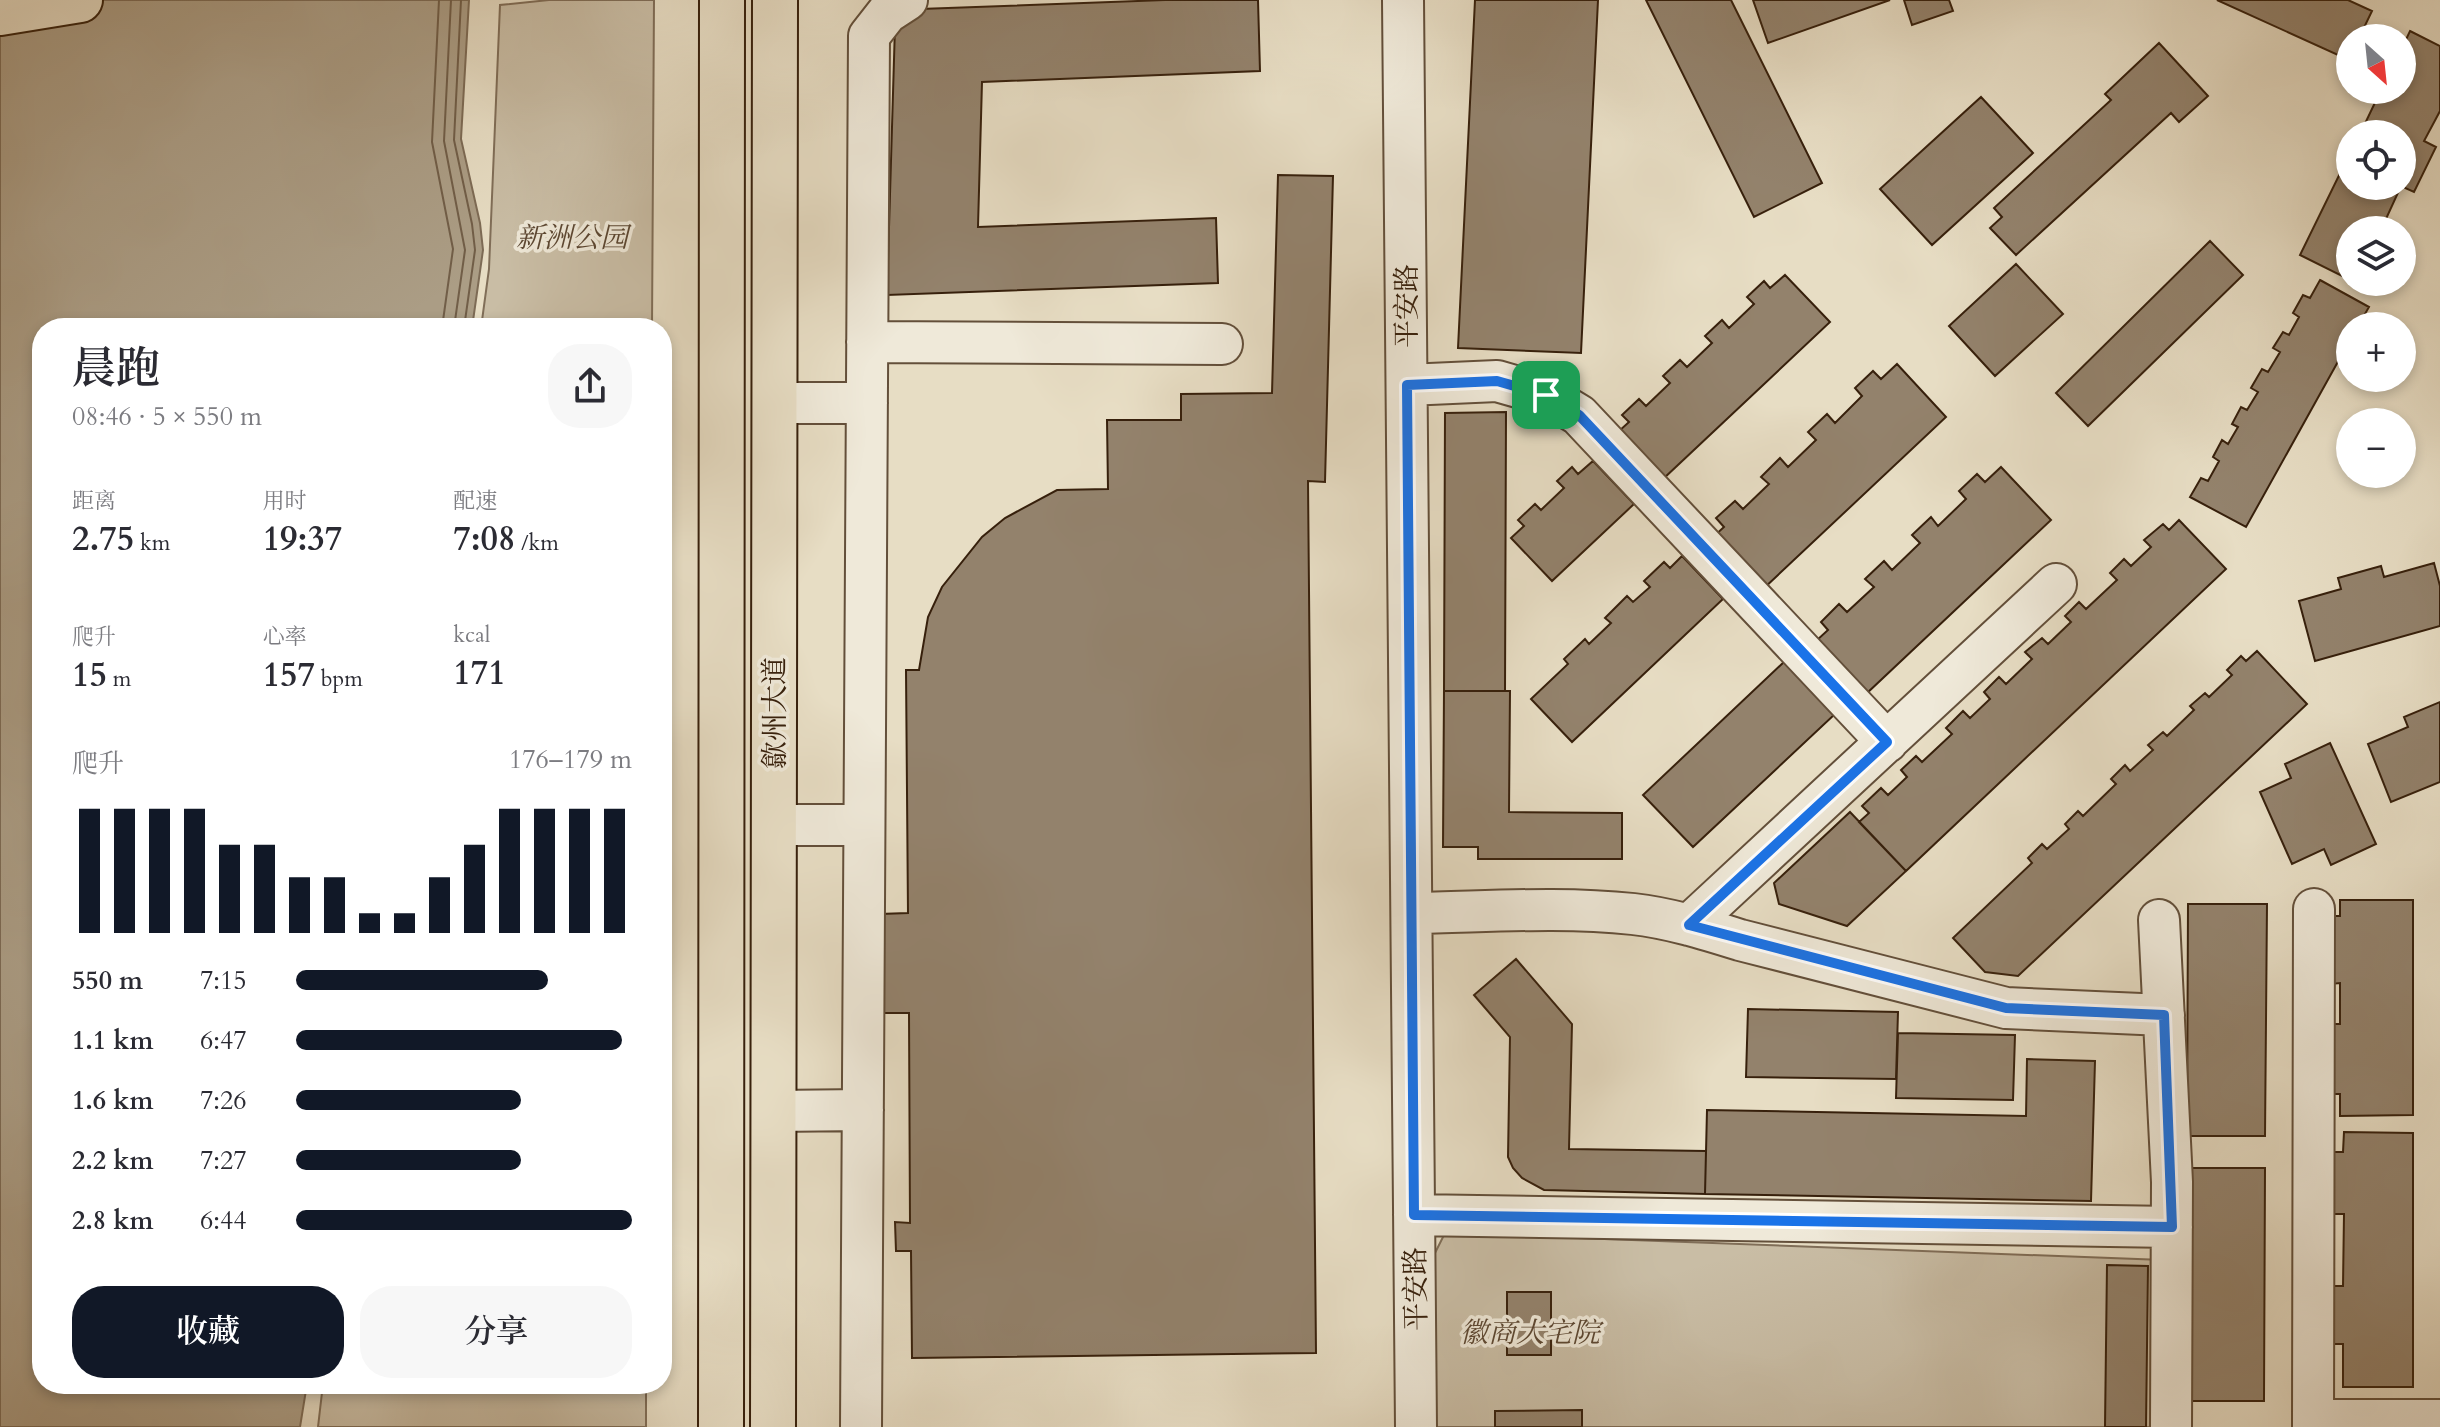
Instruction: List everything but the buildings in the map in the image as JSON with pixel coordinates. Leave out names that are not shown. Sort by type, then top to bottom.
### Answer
[{"type":"main road","points":[[0,13],[80,0]]},
{"type":"main road","name":"歙州大道","points":[[721,1427],[722,0]]},
{"type":"main road","name":"歙州大道","points":[[773,1427],[775,0]]},
{"type":"street","points":[[861,1427],[869,36],[887,13],[907,0]]},
{"type":"street","name":"平安路","points":[[1403,0],[1416,1427]]},
{"type":"street","points":[[867,342],[1222,344]]},
{"type":"street","points":[[1407,385],[1497,381],[1546,395],[1579,415],[1887,742]]},
{"type":"street","points":[[774,403],[867,403]]},
{"type":"street","points":[[1689,925],[2056,584]]},
{"type":"street","points":[[774,825],[864,825]]},
{"type":"street","points":[[2314,909],[2313,1423],[2440,1420]]},
{"type":"street","points":[[1412,913],[1602,911],[1637,914],[2006,1008],[2164,1015]]},
{"type":"street","points":[[2159,920],[2172,1227],[2171,1427]]},
{"type":"street","points":[[774,1111],[863,1110]]},
{"type":"street","points":[[1414,1215],[2172,1227]]},
{"type":"green space","name":"新洲公园","points":[[549,0],[654,0],[652,318],[482,318],[489,269],[500,5]]},
{"type":"green space","name":"徽商大宅院","points":[[1445,1233],[2163,1260],[2159,1427],[1435,1427],[1434,1255]]},
{"type":"green space","points":[[322,1394],[646,1394],[646,1427],[318,1427]]},
{"type":"water","points":[[0,0],[469,0],[461,139],[483,250],[473,318],[32,318],[32,1394],[305,1394],[300,1427],[0,1427]]},
{"type":"route","points":[[1497,381],[1546,395],[1579,415],[1887,742],[1689,925],[2006,1008],[2164,1015],[2172,1227],[1414,1215],[1407,385],[1497,381]]}]
